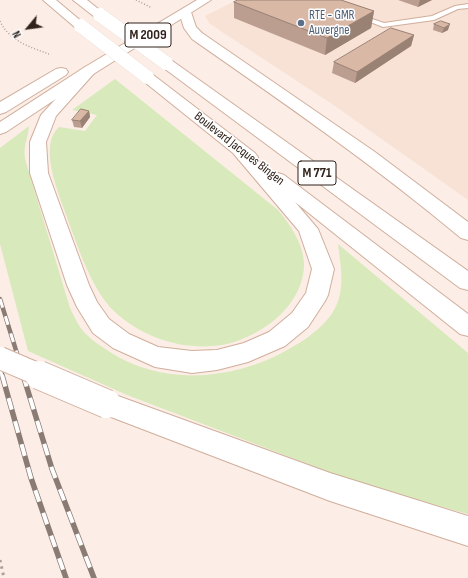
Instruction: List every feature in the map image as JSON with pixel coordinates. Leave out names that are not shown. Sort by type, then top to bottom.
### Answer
[{"type":"main road","name":"Boulevard Jacques Bingen","points":[[49,0],[468,327]]},
{"type":"main road","name":"Boulevard Jacques Bingen","points":[[79,0],[468,282]]},
{"type":"main road","name":"M 2009","points":[[0,109],[16,99],[185,12],[205,0]]},
{"type":"main road","name":"M 2009","points":[[6,125],[87,62],[159,12]]},
{"type":"main road","points":[[185,12],[190,28],[197,36],[360,149],[468,233]]},
{"type":"main road","points":[[87,62],[49,115],[38,142],[39,173],[78,284],[88,307],[101,326],[121,341],[154,357],[192,362],[217,360],[248,352],[277,339],[300,320],[317,295],[323,269],[308,229],[238,148]]},
{"type":"main road","points":[[0,358],[107,404],[330,486],[468,531]]},
{"type":"lane","points":[[348,12],[384,25],[434,18],[457,7],[468,6]]},
{"type":"path","points":[[136,0],[159,12]]},
{"type":"path","points":[[0,21],[2,28],[14,38],[32,48],[87,62]]},
{"type":"path","points":[[0,560],[4,578]]},
{"type":"shaded area","points":[[237,0],[398,0],[418,7],[432,0],[468,0],[468,200],[332,104],[209,23],[205,16]]},
{"type":"green space","points":[[115,79],[278,210],[296,235],[302,250],[304,264],[302,279],[297,293],[277,318],[251,335],[222,345],[193,346],[179,344],[151,335],[138,329],[115,312],[106,302],[90,276],[56,186],[51,164],[50,143],[53,134],[59,127],[85,131],[97,115],[72,110]]},
{"type":"green space","points":[[29,126],[25,149],[25,159],[70,308],[83,331],[110,352],[131,363],[153,371],[176,375],[223,373],[268,359],[289,349],[304,340],[319,328],[326,321],[336,306],[341,285],[338,244],[468,353],[468,514],[363,485],[127,395],[28,351],[0,244],[0,148]]},
{"type":"building","points":[[238,0],[341,0],[374,11],[327,38],[234,2]]},
{"type":"building","points":[[441,21],[450,24],[444,28],[434,24]]},
{"type":"building","points":[[391,28],[414,35],[357,72],[334,62]]},
{"type":"building","points":[[81,109],[89,111],[80,121],[72,120]]},
{"type":"railway","points":[[0,299],[24,376]]},
{"type":"railway","points":[[0,368],[2,376]]},
{"type":"railway","points":[[2,375],[31,478],[66,578]]},
{"type":"railway","points":[[23,375],[52,469],[94,578]]},
{"type":"place","name":"RTE - GMR Auvergne","points":[[301,23]]}]
